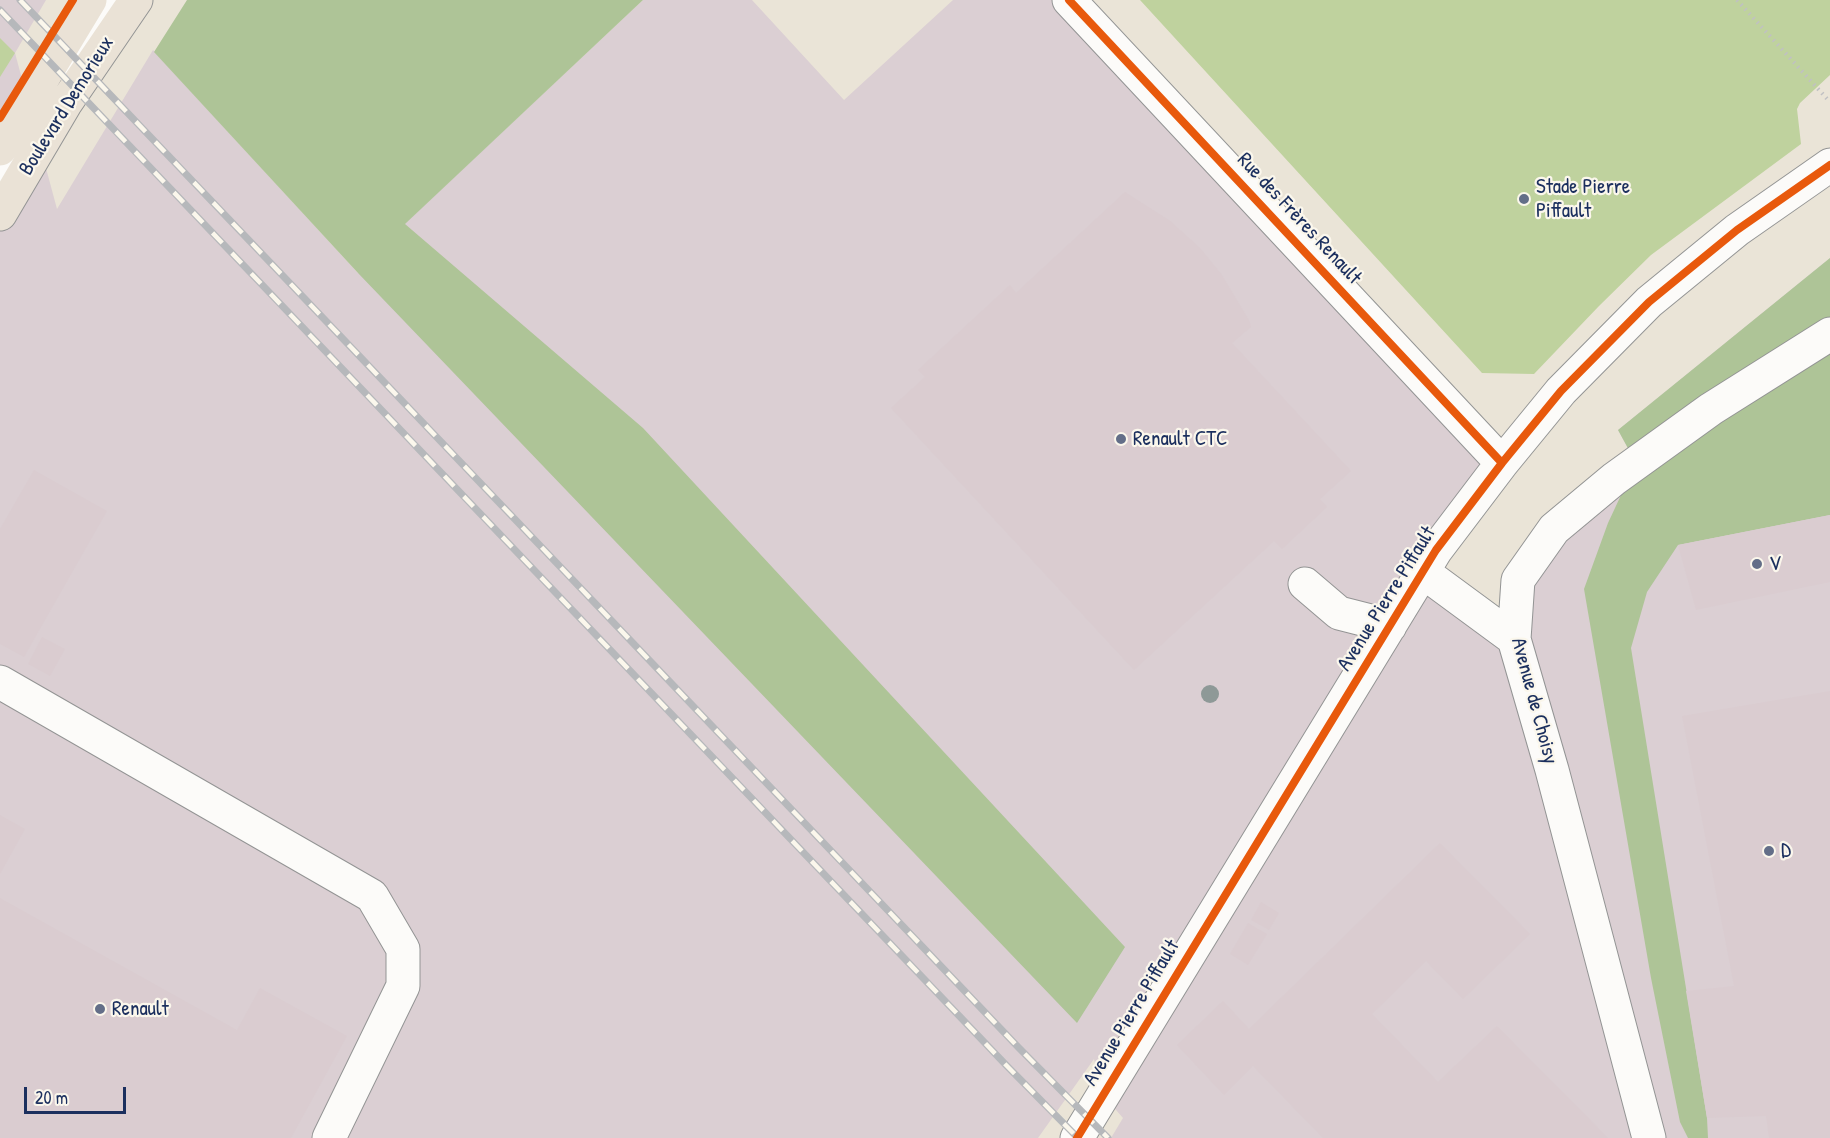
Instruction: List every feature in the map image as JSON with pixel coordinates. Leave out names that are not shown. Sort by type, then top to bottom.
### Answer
[{"type":"main road","name":"Boulevard Demorieux","points":[[0,149],[90,0]]},
{"type":"main road","name":"Boulevard Demorieux","points":[[0,214],[64,104],[136,0]]},
{"type":"street","points":[[0,180],[110,0]]},
{"type":"street","name":"Rue des Frères Renault","points":[[1069,0],[1502,463]]},
{"type":"street","name":"Avenue Pierre Piffault","points":[[1077,1138],[1436,550],[1502,463],[1561,391],[1649,302],[1737,230],[1830,165]]},
{"type":"street","name":"Avenue de Choisy","points":[[1649,1138],[1552,770],[1514,639],[1518,580],[1554,529],[1614,479],[1712,409],[1830,334]]},
{"type":"street","points":[[1423,572],[1514,639]]},
{"type":"street","points":[[1305,584],[1339,613],[1390,626]]},
{"type":"street","points":[[0,682],[372,896],[403,949],[403,986],[329,1138]]},
{"type":"path","points":[[1737,0],[1830,102]]},
{"type":"shaded area","points":[[0,0],[46,0],[15,53],[57,209],[153,50],[358,273],[404,224],[643,0],[752,0],[844,100],[953,0],[1069,0],[1502,463],[1423,572],[1514,638],[1518,580],[1636,463],[1618,430],[1830,258],[1830,1138],[1111,1138],[1123,1118],[1103,1095],[1094,1059],[1038,1138],[0,1138]]},
{"type":"green space","points":[[187,0],[643,0],[405,224],[643,428],[1125,947],[1077,1023],[358,273],[154,52]]},
{"type":"green space","name":"Stade Pierre Piffault","points":[[1140,0],[1830,0],[1830,75],[1800,103],[1797,109],[1801,144],[1651,255],[1534,374],[1482,373]]},
{"type":"green space","points":[[0,38],[15,53],[0,77]]},
{"type":"green space","points":[[1830,258],[1830,515],[1678,545],[1647,592],[1631,648],[1707,1118],[1708,1138],[1688,1138],[1680,1122],[1651,978],[1584,589],[1608,523],[1636,463],[1618,430]]},
{"type":"building","name":"Renault CTC","points":[[1125,192],[1169,220],[1200,248],[1222,275],[1251,327],[1232,343],[1351,471],[1320,499],[1327,507],[1282,549],[1274,541],[1134,670],[891,408],[925,377],[918,370],[1010,285],[1016,293]]},
{"type":"building","points":[[34,470],[107,511],[24,657],[0,644],[0,529]]},
{"type":"building","name":"V","points":[[1830,515],[1830,582],[1696,610],[1678,545]]},
{"type":"building","points":[[42,637],[65,649],[50,676],[28,664]]},
{"type":"building","name":"D","points":[[1830,691],[1830,1138],[1769,1138],[1766,1116],[1707,1118],[1686,991],[1734,986],[1682,716]]},
{"type":"building","points":[[0,815],[25,829],[0,874]]},
{"type":"building","points":[[1440,843],[1530,934],[1463,999],[1426,961],[1372,1014],[1438,1082],[1497,1026],[1608,1138],[1323,1138],[1253,1066],[1224,1095],[1177,1045],[1223,1001],[1249,1029]]},
{"type":"building","name":"Renault","points":[[0,898],[237,1030],[260,988],[347,1036],[291,1138],[0,1138]]},
{"type":"building","points":[[1261,902],[1279,913],[1269,930],[1251,920]]},
{"type":"building","points":[[1248,923],[1267,934],[1248,965],[1230,954]]},
{"type":"railway","points":[[20,0],[1019,1048],[1108,1138]]},
{"type":"railway","points":[[0,10],[1078,1138]]},
{"type":"cycle path","points":[[0,118],[73,0]]},
{"type":"cycle path","points":[[1069,0],[1502,463]]},
{"type":"cycle path","points":[[1077,1138],[1436,550],[1502,463],[1561,391],[1649,302],[1737,230],[1830,165]]},
{"type":"place","name":"Stade Pierre Piffault","points":[[1524,199]]},
{"type":"place","name":"Renault CTC","points":[[1121,439]]},
{"type":"place","name":"V","points":[[1757,564]]},
{"type":"place","name":"D","points":[[1769,851]]},
{"type":"place","name":"Renault","points":[[100,1009]]}]
